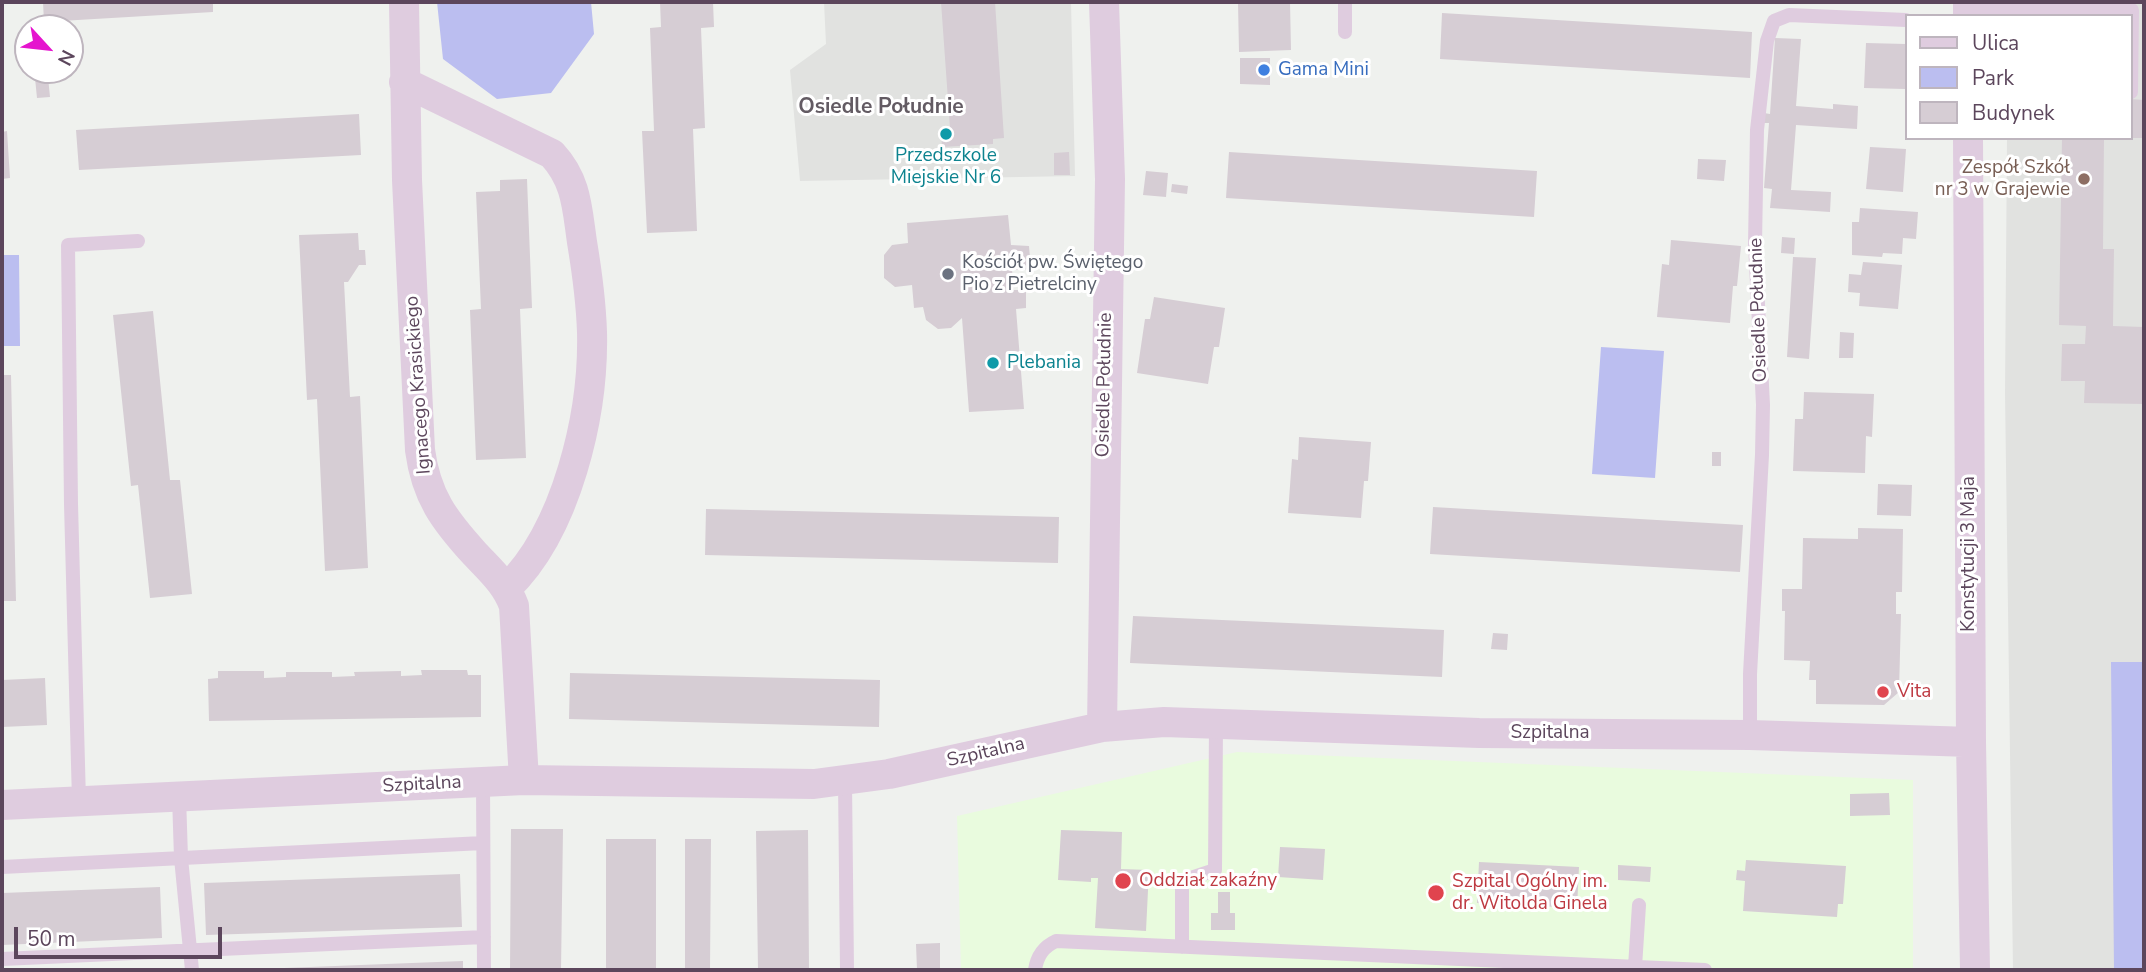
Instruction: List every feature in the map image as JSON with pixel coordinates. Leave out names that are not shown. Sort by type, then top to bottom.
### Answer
[{"type":"street","name":"Ignacego Krasickiego","points":[[404,2],[404,82],[419,436],[423,473],[435,504],[456,534],[507,588],[514,606],[524,780]]},
{"type":"street","name":"Osiedle Południe","points":[[1102,727],[1110,179],[1104,2]]},
{"type":"street","points":[[404,82],[552,154],[565,168],[575,195],[587,274],[592,333],[589,384],[581,432],[565,491],[550,530],[534,558],[507,588]]},
{"type":"street","name":"Konstytucji 3 Maja","points":[[1968,140],[1975,970]]},
{"type":"street","name":"Szpitalna","points":[[2,805],[524,780],[814,784],[902,771],[1102,727],[1164,722],[1479,733],[1750,735],[1971,742]]},
{"type":"lane","points":[[1345,2],[1345,32]]},
{"type":"lane","points":[[1968,8],[2132,6]]},
{"type":"lane","name":"Osiedle Południe","points":[[1750,735],[1762,443],[1755,244],[1757,131],[1767,41],[1774,21],[1789,15],[1904,20]]},
{"type":"lane","points":[[79,801],[71,504],[68,246],[138,241]]},
{"type":"lane","points":[[1182,947],[1182,881],[1215,870],[1216,724]]},
{"type":"lane","points":[[845,781],[847,970]]},
{"type":"lane","points":[[483,782],[484,970]]},
{"type":"lane","points":[[179,796],[181,858],[192,970]]},
{"type":"lane","points":[[2,867],[483,843]]},
{"type":"lane","points":[[1635,967],[1639,905]]},
{"type":"lane","points":[[2,959],[484,937]]},
{"type":"lane","points":[[1035,970],[1041,952],[1056,941],[1464,965],[1705,970]]},
{"type":"shaded area","points":[[824,2],[1071,2],[1075,176],[800,181],[790,70],[826,44]]},
{"type":"shaded area","points":[[2009,2],[2144,2],[2144,970],[2013,970],[2005,393],[2007,140],[2132,140],[2132,14],[2009,14]]},
{"type":"shaded area","name":"Szpital Ogólny im. dr. Witolda Ginela","points":[[1237,752],[1913,780],[1913,970],[961,970],[957,816]]},
{"type":"green space","points":[[437,2],[591,2],[594,34],[551,93],[497,99],[443,59]]},
{"type":"green space","points":[[2,255],[19,255],[20,346],[2,346]]},
{"type":"green space","points":[[1601,347],[1664,351],[1655,478],[1592,474]]},
{"type":"green space","points":[[2111,662],[2144,662],[2144,970],[2114,970]]},
{"type":"building","points":[[43,2],[213,2],[213,12],[84,20],[84,14],[44,14]]},
{"type":"building","points":[[660,2],[713,2],[714,27],[701,28],[705,128],[693,129],[697,231],[647,233],[642,131],[654,131],[650,28],[661,27]]},
{"type":"building","points":[[941,2],[995,2],[1004,138],[993,139],[993,144],[942,147],[941,128],[950,128]]},
{"type":"building","points":[[1238,2],[1290,2],[1291,50],[1239,52]]},
{"type":"building","points":[[1442,13],[1752,32],[1750,78],[1440,59]]},
{"type":"building","points":[[1775,38],[1801,39],[1796,106],[1833,109],[1833,104],[1858,106],[1857,129],[1796,125],[1791,190],[1831,192],[1830,212],[1770,208],[1772,189],[1764,188],[1769,123],[1763,123],[1764,113],[1770,114]]},
{"type":"building","points":[[1866,43],[1904,44],[1904,89],[1864,88]]},
{"type":"building","points":[[1240,58],[1270,58],[1270,85],[1240,84]]},
{"type":"building","points":[[36,84],[49,84],[50,97],[37,98]]},
{"type":"building","points":[[2132,99],[2144,100],[2144,138],[2132,138]]},
{"type":"building","points":[[359,114],[361,155],[79,170],[76,130]]},
{"type":"building","points":[[7,131],[10,178],[2,179],[2,132]]},
{"type":"building","points":[[2062,140],[2104,140],[2103,249],[2114,249],[2113,326],[2144,327],[2144,404],[2084,403],[2085,381],[2061,381],[2062,344],[2085,344],[2086,326],[2059,325]]},
{"type":"building","points":[[1870,147],[1906,149],[1903,192],[1866,189]]},
{"type":"building","points":[[1069,152],[1070,175],[1054,175],[1054,153]]},
{"type":"building","points":[[1229,152],[1537,171],[1534,217],[1226,198]]},
{"type":"building","points":[[1698,159],[1726,160],[1724,181],[1697,179]]},
{"type":"building","points":[[1146,171],[1168,173],[1166,197],[1143,195]]},
{"type":"building","points":[[527,179],[532,308],[520,309],[526,458],[476,460],[470,310],[481,309],[476,192],[500,191],[500,180]]},
{"type":"building","points":[[1172,184],[1188,186],[1187,194],[1171,192]]},
{"type":"building","points":[[1860,208],[1918,212],[1916,239],[1903,238],[1902,254],[1883,253],[1882,257],[1852,255],[1852,222],[1859,222]]},
{"type":"building","name":"Kościół pw. Świętego Pio z Pietrelciny","points":[[1008,215],[1011,245],[1029,246],[1031,269],[1012,270],[1014,290],[1026,290],[1026,308],[1016,309],[1024,409],[969,412],[962,318],[951,328],[938,329],[926,320],[923,307],[914,308],[912,285],[895,287],[884,278],[884,255],[892,245],[908,243],[907,223]]},
{"type":"building","points":[[358,233],[359,250],[365,250],[366,265],[359,265],[348,282],[344,282],[350,397],[360,396],[368,568],[325,571],[317,399],[307,400],[299,235]]},
{"type":"building","points":[[1782,237],[1795,238],[1794,254],[1781,253]]},
{"type":"building","points":[[1671,240],[1741,246],[1737,286],[1733,286],[1730,323],[1657,317],[1662,264],[1669,265]]},
{"type":"building","points":[[1793,257],[1816,258],[1809,359],[1787,357]]},
{"type":"building","points":[[1863,262],[1902,265],[1898,309],[1859,306],[1860,293],[1848,292],[1849,274],[1861,275]]},
{"type":"building","points":[[1154,297],[1225,308],[1219,347],[1214,347],[1208,384],[1137,373],[1145,319],[1150,319]]},
{"type":"building","points":[[153,311],[170,480],[180,480],[192,594],[150,598],[138,485],[131,486],[113,315]]},
{"type":"building","points":[[1840,332],[1854,333],[1853,358],[1839,358]]},
{"type":"building","points":[[2,375],[11,375],[16,601],[2,601]]},
{"type":"building","points":[[1804,392],[1874,394],[1872,437],[1866,436],[1865,473],[1793,471],[1795,419],[1803,419]]},
{"type":"building","points":[[1299,437],[1371,442],[1368,481],[1364,481],[1361,518],[1288,513],[1292,459],[1298,460]]},
{"type":"building","points":[[1712,452],[1721,452],[1721,466],[1712,466]]},
{"type":"building","points":[[1878,484],[1912,485],[1911,516],[1877,515]]},
{"type":"building","points":[[1433,507],[1743,525],[1740,572],[1430,554]]},
{"type":"building","points":[[706,509],[1059,517],[1058,563],[705,555]]},
{"type":"building","points":[[1858,528],[1903,529],[1902,592],[1896,592],[1896,614],[1901,614],[1899,692],[1884,705],[1816,704],[1816,680],[1809,680],[1810,661],[1784,660],[1785,611],[1782,611],[1782,589],[1802,589],[1803,538],[1858,539]]},
{"type":"building","points":[[1133,616],[1444,630],[1442,677],[1130,663]]},
{"type":"building","points":[[1493,633],[1508,634],[1507,650],[1491,649]]},
{"type":"building","points":[[421,670],[467,670],[468,675],[481,675],[481,717],[209,721],[208,679],[218,678],[218,671],[264,671],[264,678],[286,677],[286,672],[332,672],[332,677],[355,676],[354,672],[401,671],[401,676],[422,675]]},
{"type":"building","points":[[570,673],[880,680],[879,727],[569,719]]},
{"type":"building","points":[[45,678],[47,725],[2,727],[2,680]]},
{"type":"building","points":[[1889,793],[1890,815],[1850,816],[1850,794]]},
{"type":"building","points":[[511,829],[563,829],[561,970],[510,970]]},
{"type":"building","points":[[808,830],[809,970],[758,970],[756,831]]},
{"type":"building","name":"Oddział zakaźny","points":[[1061,830],[1122,832],[1121,869],[1149,870],[1146,931],[1095,928],[1098,878],[1091,878],[1091,882],[1058,880]]},
{"type":"building","points":[[606,839],[656,839],[656,970],[606,970]]},
{"type":"building","points":[[685,839],[711,839],[710,970],[685,970]]},
{"type":"building","points":[[1280,847],[1325,849],[1323,880],[1278,877]]},
{"type":"building","points":[[1746,860],[1846,866],[1843,904],[1838,904],[1837,917],[1743,911],[1745,881],[1736,880],[1737,870],[1745,871]]},
{"type":"building","points":[[1479,862],[1579,867],[1577,908],[1477,903]]},
{"type":"building","points":[[1618,865],[1651,867],[1650,882],[1618,880]]},
{"type":"building","points":[[460,874],[462,927],[206,935],[204,883]]},
{"type":"building","points":[[160,887],[162,938],[2,945],[2,893]]},
{"type":"building","points":[[1218,892],[1230,892],[1230,913],[1235,913],[1235,930],[1211,930],[1211,913],[1218,913]]},
{"type":"building","points":[[940,943],[940,970],[917,970],[916,944]]},
{"type":"building","points":[[463,961],[463,970],[284,970],[284,968]]},
{"type":"place","name":"Gama Mini","points":[[1264,70]]},
{"type":"place","name":"Przedszkole Miejskie Nr 6","points":[[946,134]]},
{"type":"place","name":"Zespół Szkół nr 3 w Grajewie","points":[[2084,179]]},
{"type":"place","name":"Kościół pw. Świętego Pio z Pietrelciny","points":[[948,274]]},
{"type":"place","name":"Plebania","points":[[993,363]]},
{"type":"place","name":"Vita","points":[[1883,692]]},
{"type":"place","name":"Oddział zakaźny","points":[[1123,881]]},
{"type":"place","name":"Szpital Ogólny im. dr. Witolda Ginela","points":[[1436,893]]},
{"type":"district","name":"Osiedle Południe","points":[[881,108]]}]
